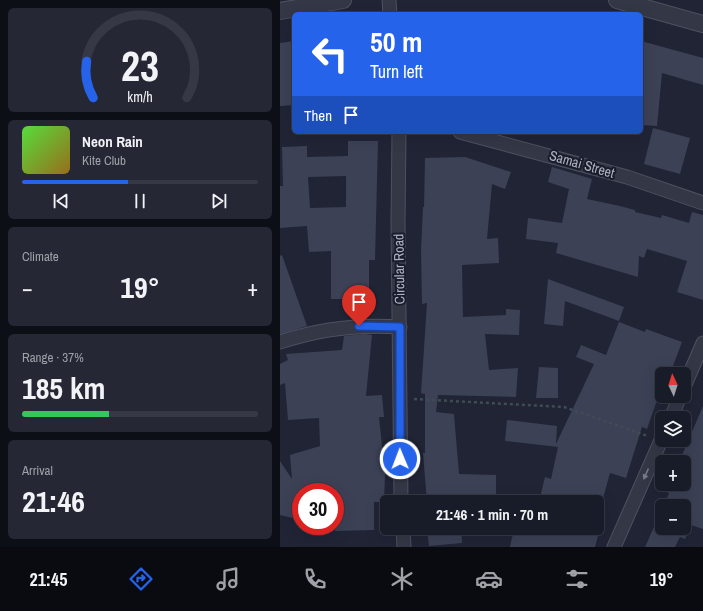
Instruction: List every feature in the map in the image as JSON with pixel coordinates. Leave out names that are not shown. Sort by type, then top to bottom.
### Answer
[{"type":"street","points":[[280,11],[343,0]]},
{"type":"street","points":[[389,0],[390,12]]},
{"type":"street","points":[[617,0],[703,24]]},
{"type":"street","name":"Circular Road","points":[[399,134],[399,398],[402,495]]},
{"type":"street","name":"Samai Street","points":[[467,134],[627,177],[703,203]]},
{"type":"street","points":[[280,342],[300,335],[336,328],[370,325],[400,327]]},
{"type":"street","points":[[691,371],[703,343]]},
{"type":"street","points":[[614,547],[658,447]]},
{"type":"street","points":[[403,535],[404,547]]},
{"type":"path","points":[[399,398],[564,407],[655,437]]},
{"type":"building","points":[[292,41],[292,105],[280,106],[280,43]]},
{"type":"building","points":[[643,42],[703,58],[703,85],[662,73],[657,126],[643,125]]},
{"type":"building","points":[[653,128],[690,138],[680,174],[644,164]]},
{"type":"building","points":[[348,141],[378,141],[375,260],[369,260],[369,299],[331,299],[331,251],[309,252],[307,226],[280,228],[280,186],[283,186],[282,147],[307,146],[307,157],[348,156]],"holes":[[[346,176],[346,207],[310,208],[308,177]]]},
{"type":"building","points":[[465,157],[511,172],[505,189],[492,184],[487,239],[498,238],[499,263],[462,265],[463,317],[506,315],[506,309],[520,310],[519,335],[485,334],[489,370],[518,368],[516,397],[438,395],[436,412],[454,414],[459,474],[496,475],[496,495],[426,495],[423,453],[425,453],[425,394],[421,393],[427,303],[422,304],[421,250],[425,158]]},
{"type":"building","points":[[552,167],[592,179],[587,199],[635,210],[635,212],[661,218],[662,215],[689,223],[692,212],[703,215],[703,300],[677,292],[687,261],[647,249],[644,258],[639,256],[638,277],[556,253],[558,243],[526,239],[528,218],[562,223],[569,189],[548,182]]},
{"type":"building","points":[[282,255],[307,326],[280,334],[280,256]]},
{"type":"building","points":[[548,279],[624,307],[619,321],[565,301],[563,326],[544,324]]},
{"type":"building","points":[[619,322],[645,332],[646,329],[682,342],[673,367],[655,367],[656,403],[647,429],[642,427],[626,478],[610,473],[604,495],[541,495],[545,477],[551,479],[558,447],[505,441],[507,420],[557,426],[556,444],[594,364],[576,357],[581,345],[606,355]]},
{"type":"building","points":[[365,334],[372,335],[366,396],[382,395],[384,417],[379,417],[385,474],[384,495],[380,495],[380,502],[374,502],[374,530],[344,531],[344,483],[292,483],[292,518],[280,515],[280,461],[292,479],[290,455],[320,446],[319,418],[288,420],[285,383],[280,385],[280,364],[288,360],[286,354],[342,350],[344,336]]},
{"type":"building","points":[[539,367],[558,368],[558,398],[536,398]]},
{"type":"building","points":[[703,406],[703,529],[691,525],[691,499],[667,499],[669,493],[666,491],[691,491],[691,455],[682,455],[686,447],[691,447],[691,434]]},
{"type":"building","points":[[655,525],[655,535],[687,535],[685,539],[680,537],[675,547],[645,547]]},
{"type":"building","points":[[428,535],[461,535],[462,543],[429,546]]},
{"type":"building","points":[[513,535],[598,535],[595,547],[510,547]]},
{"type":"route","points":[[359,326],[370,325],[400,327],[400,459]]}]
